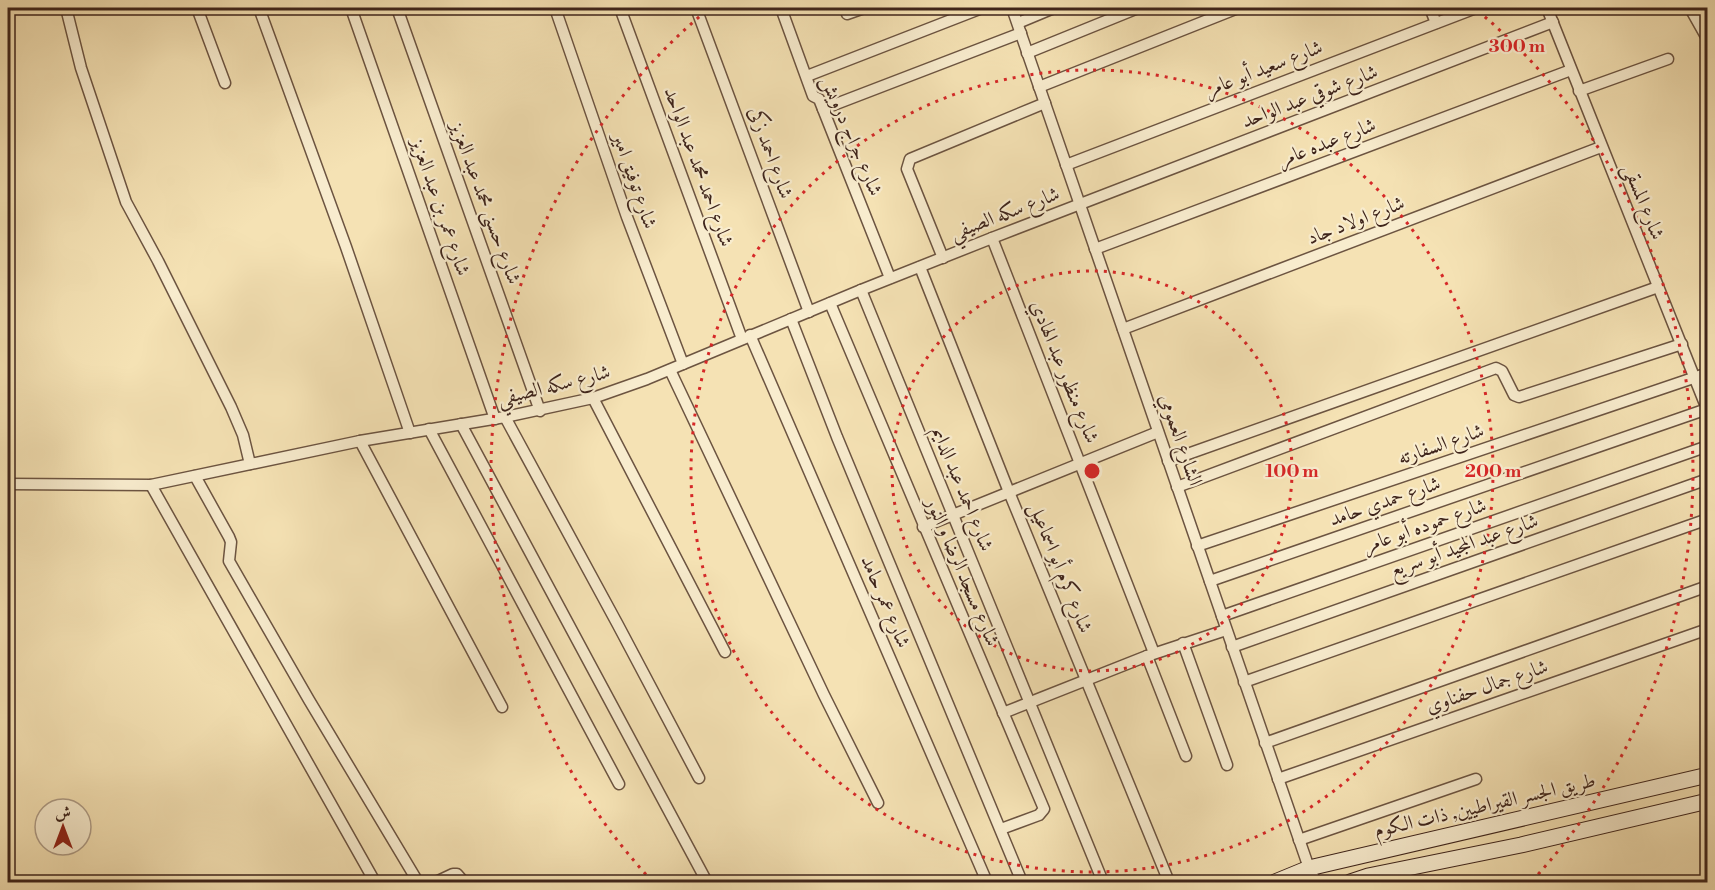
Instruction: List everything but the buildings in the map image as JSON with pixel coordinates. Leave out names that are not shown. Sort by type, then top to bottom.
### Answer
[{"type":"street","points":[[66,8],[81,68],[126,202],[231,407],[243,435],[250,464]]},
{"type":"street","points":[[196,8],[225,84]]},
{"type":"street","points":[[259,8],[346,247],[410,433]]},
{"type":"street","name":"شارع عمر بن عبد العزيز","points":[[351,8],[500,418],[618,625],[699,778]]},
{"type":"street","name":"شارع حسنى محمد عبد العزيز","points":[[397,8],[540,411]]},
{"type":"street","name":"شارع توفيق امير","points":[[555,8],[627,217],[683,364]]},
{"type":"street","name":"شارع احمد محمد عبد الواحد","points":[[620,8],[746,337]]},
{"type":"street","name":"شارع احمد زكى","points":[[696,8],[809,312]]},
{"type":"street","name":"شارع جراج درويش","points":[[781,8],[813,96],[819,99],[890,278]]},
{"type":"street","points":[[848,14],[864,8]]},
{"type":"street","points":[[807,76],[982,8]]},
{"type":"street","name":"الشارع العمومي","points":[[1012,8],[1265,743],[1316,882]]},
{"type":"street","points":[[823,109],[1019,28],[1054,8]]},
{"type":"street","points":[[1028,53],[1138,8]]},
{"type":"street","points":[[1039,87],[1238,8]]},
{"type":"street","points":[[1430,8],[1436,23]]},
{"type":"street","name":"شارع سعيد أبو عامر","points":[[1066,165],[1476,8]]},
{"type":"street","name":"شارع المسقى","points":[[1547,8],[1707,409]]},
{"type":"street","points":[[1690,8],[1707,40]]},
{"type":"street","name":"شارع شوقي عبد الواحد","points":[[1080,205],[1553,22]]},
{"type":"street","points":[[1579,91],[1668,59]]},
{"type":"street","name":"شارع عبده عامر","points":[[1095,249],[1571,70]]},
{"type":"street","points":[[943,258],[907,169],[908,162],[910,159],[1045,103]]},
{"type":"street","name":"شارع اولاد جاد","points":[[1123,329],[1601,147]]},
{"type":"street","name":"شارع سكه الصيفي","points":[[8,484],[151,485],[360,441],[540,411],[593,398],[670,370],[890,278],[1080,205]]},
{"type":"street","name":"شارع منظور عبد الهادي","points":[[992,238],[1081,462],[1151,654],[1185,756]]},
{"type":"street","name":"شارع كرم أبو اسماعيل","points":[[920,267],[1009,492],[1170,882]]},
{"type":"street","points":[[1168,461],[1658,287]]},
{"type":"street","name":"شارع احمد عبد الدايم","points":[[861,290],[1103,882]]},
{"type":"street","name":"شارع مسجد الرضا و النور","points":[[830,303],[1044,809],[1039,815],[1001,829]]},
{"type":"street","points":[[791,319],[837,436],[1022,882]]},
{"type":"street","name":"شارع عمر حامد","points":[[746,337],[987,882]]},
{"type":"street","points":[[1177,487],[1496,368],[1502,371],[1514,395],[1519,397],[1682,344]]},
{"type":"street","points":[[670,370],[824,695],[878,802]]},
{"type":"street","name":"شارع السفارته","points":[[1197,546],[1707,373]]},
{"type":"street","points":[[593,398],[725,652]]},
{"type":"street","name":"شارع حمدي حامد","points":[[1210,581],[1707,409]]},
{"type":"street","points":[[461,424],[707,882]]},
{"type":"street","points":[[429,429],[619,784]]},
{"type":"street","points":[[924,527],[1158,432]]},
{"type":"street","points":[[360,441],[502,706]]},
{"type":"street","name":"شارع حموده أبو عامر","points":[[1222,616],[1707,446]]},
{"type":"street","points":[[195,476],[231,542],[229,561],[418,882]]},
{"type":"street","name":"شارع عبد المجيد أبو سريع","points":[[1232,647],[1707,479]]},
{"type":"street","points":[[151,485],[375,882]]},
{"type":"street","points":[[1244,682],[1707,519]]},
{"type":"street","points":[[1265,743],[1707,586]]},
{"type":"street","name":"شارع جمال حفناوي","points":[[1278,779],[1707,629]]},
{"type":"street","points":[[1003,712],[1151,654],[1226,630]]},
{"type":"street","points":[[1183,643],[1227,765]]},
{"type":"street","name":"طريق الجسر القيراطيين, ذات الكوم","points":[[1275,882],[1309,868],[1707,775]]},
{"type":"street","points":[[1299,840],[1476,779]]},
{"type":"street","points":[[1350,882],[1390,871],[1521,845],[1707,801]]},
{"type":"street","points":[[436,882],[458,874],[464,882]]}]
